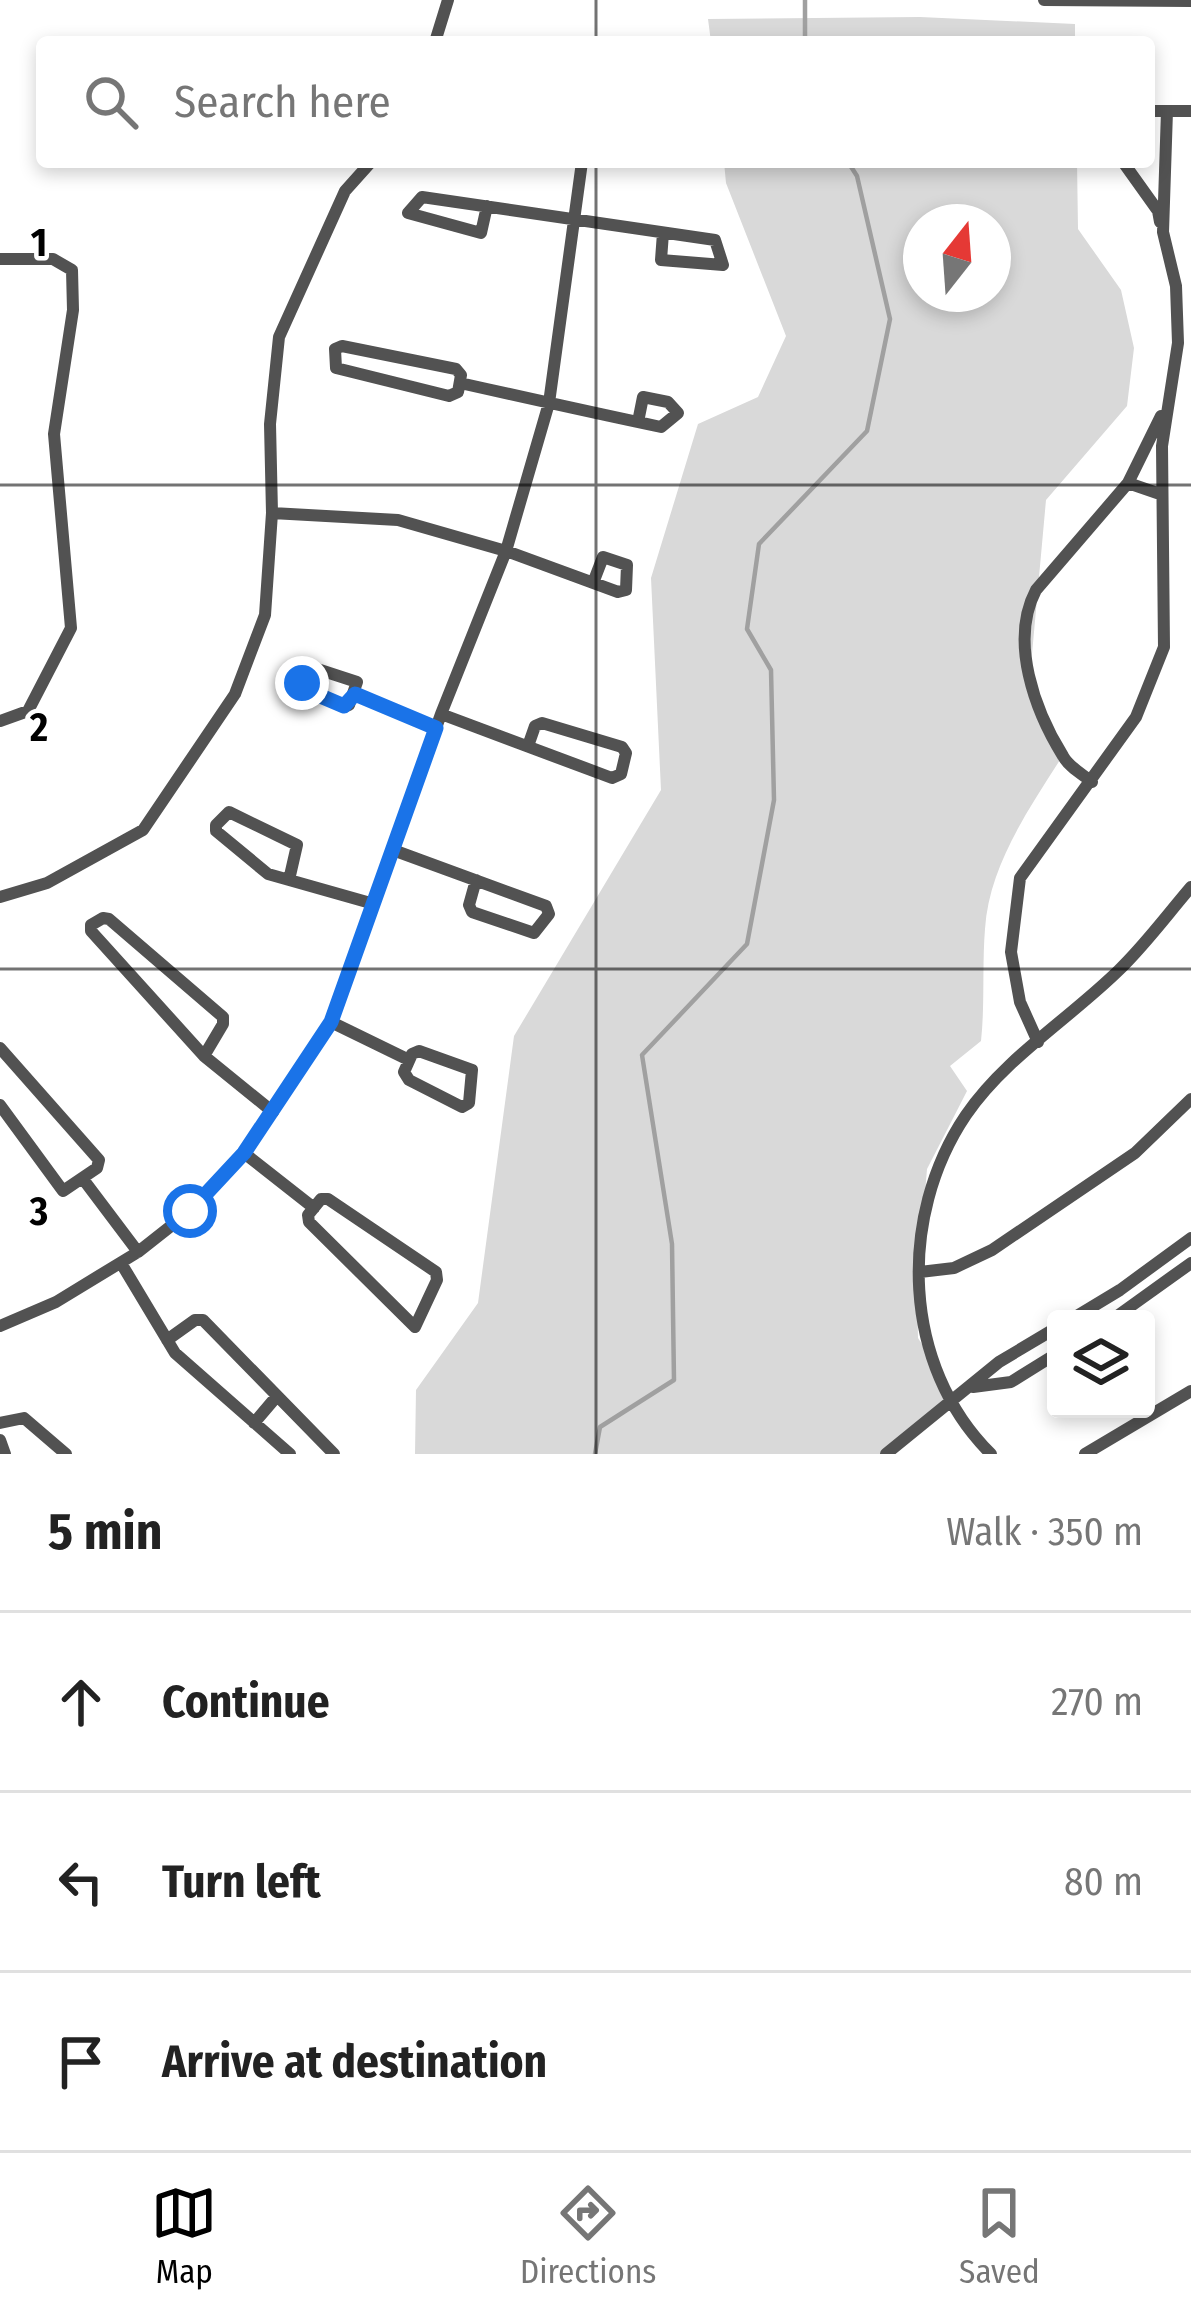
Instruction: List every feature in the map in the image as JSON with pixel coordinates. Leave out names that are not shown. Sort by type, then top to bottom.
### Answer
[{"type":"street","points":[[437,36],[448,0]]},
{"type":"street","points":[[1044,0],[1191,1]]},
{"type":"street","points":[[1155,111],[1191,111]]},
{"type":"street","points":[[1163,232],[1167,111]]},
{"type":"street","points":[[0,897],[47,883],[143,830],[235,694],[265,615],[272,513],[270,424],[279,337],[345,191],[365,168]]},
{"type":"street","points":[[0,1326],[56,1302],[121,1263],[190,1211],[244,1153],[331,1022],[506,551],[549,403],[580,168]]},
{"type":"street","points":[[1038,1042],[1020,1002],[1011,952],[1020,878],[1136,717],[1164,647],[1160,494],[1178,324],[1176,286],[1158,211],[1127,168]]},
{"type":"street","points":[[487,206],[481,233],[408,214],[422,196],[574,219],[715,241],[723,265],[661,260],[663,233]]},
{"type":"street","points":[[0,259],[53,259],[72,270],[73,310],[54,434],[71,628],[28,711],[0,721]]},
{"type":"street","points":[[343,346],[456,369],[460,383],[458,392],[449,396],[336,368],[335,349],[343,346]]},
{"type":"street","points":[[460,383],[638,422]]},
{"type":"street","points":[[1092,782],[1065,760],[1030,688],[1025,628],[1036,590],[1128,483],[1169,398]]},
{"type":"street","points":[[1128,483],[1160,494]]},
{"type":"street","points":[[272,513],[398,520],[506,551],[593,583]]},
{"type":"street","points":[[355,694],[528,746],[612,778],[621,774],[626,752],[542,723],[535,725],[528,746]]},
{"type":"street","points":[[289,880],[297,845],[229,812],[223,814],[216,831],[268,874],[289,880],[374,904]]},
{"type":"street","points":[[393,850],[476,880],[546,906],[549,914],[534,933],[472,912],[469,905],[476,880]]},
{"type":"street","points":[[991,1454],[951,1401],[929,1352],[919,1306],[922,1225],[943,1155],[966,1115],[993,1082],[1120,969],[1191,887]]},
{"type":"street","points":[[204,1056],[223,1017],[109,919],[91,926],[204,1056],[273,1112]]},
{"type":"street","points":[[143,989],[166,968]]},
{"type":"street","points":[[331,1022],[409,1060]]},
{"type":"street","points":[[0,1048],[99,1160],[97,1168],[66,1191],[58,1187],[0,1106]]},
{"type":"street","points":[[419,1052],[472,1070],[469,1103],[462,1107],[409,1080],[404,1072],[409,1060],[419,1052]]},
{"type":"street","points":[[0,1072],[14,1064]]},
{"type":"street","points":[[920,1272],[954,1268],[992,1250],[1135,1153],[1191,1099]]},
{"type":"street","points":[[244,1153],[314,1208]]},
{"type":"street","points":[[83,1179],[138,1252]]},
{"type":"street","points":[[321,1198],[328,1199],[436,1272],[437,1280],[415,1327],[309,1222],[314,1208],[321,1198]]},
{"type":"street","points":[[1087,1310],[1191,1238]]},
{"type":"street","points":[[121,1263],[175,1353],[290,1454]]},
{"type":"street","points":[[1126,1310],[1191,1263]]},
{"type":"street","points":[[167,1340],[195,1320],[203,1320],[334,1454]]},
{"type":"street","points":[[886,1454],[999,1362],[1047,1333]]},
{"type":"street","points":[[972,1387],[1011,1382],[1047,1360]]},
{"type":"street","points":[[1085,1454],[1191,1391]]},
{"type":"street","points":[[254,1423],[277,1396]]},
{"type":"street","points":[[0,1423],[24,1418],[66,1454]]},
{"type":"street","points":[[0,1440],[4,1454]]},
{"type":"shaded area","points":[[920,17],[1075,24],[1075,36],[710,36],[708,19]]},
{"type":"shaded area","points":[[725,168],[1077,168],[1078,229],[1121,290],[1134,348],[1127,406],[1046,500],[1029,687],[1065,752],[1014,836],[994,882],[985,929],[981,1041],[950,1066],[967,1091],[927,1169],[918,1338],[954,1394],[886,1454],[415,1454],[416,1390],[478,1303],[514,1036],[661,790],[651,578],[698,424],[758,397],[786,336],[726,183]]},
{"type":"waterway","points":[[805,0],[805,36]]},
{"type":"waterway","points":[[595,1454],[600,1427],[674,1380],[672,1244],[642,1055],[747,944],[774,800],[771,670],[747,629],[759,544],[867,431],[890,319],[852,168]]},
{"type":"route","points":[[190,1211],[244,1153],[331,1022],[436,728],[355,694],[344,706],[304,689],[302,683]]}]
